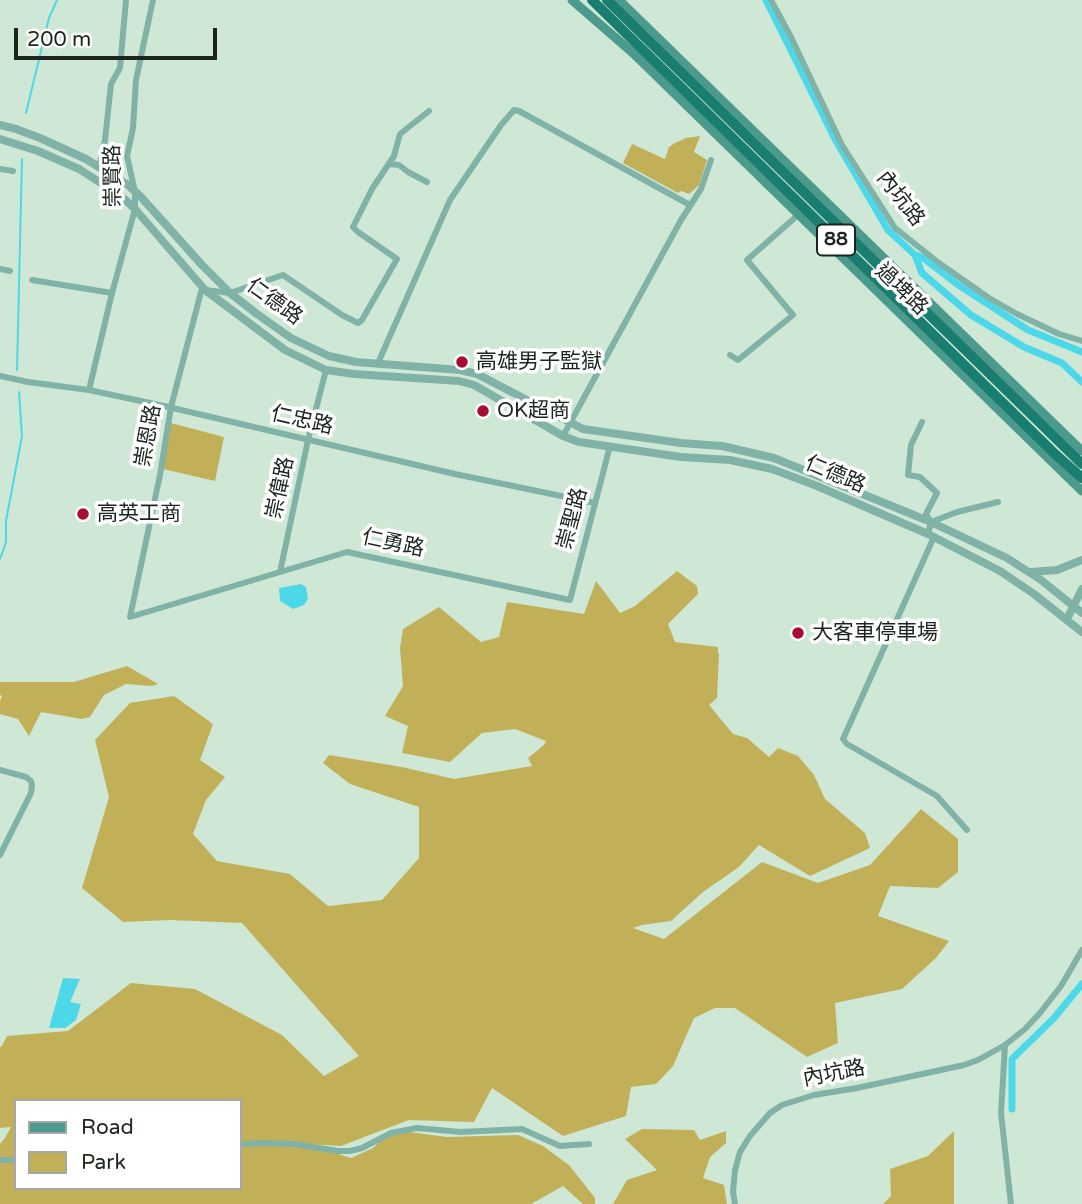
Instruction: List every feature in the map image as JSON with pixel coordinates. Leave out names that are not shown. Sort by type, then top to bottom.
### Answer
[{"type":"highway","points":[[586,0],[639,46]]},
{"type":"highway","name":"88","points":[[592,0],[1082,478]]},
{"type":"highway","name":"88","points":[[607,0],[1082,464]]},
{"type":"main road","name":"過埤路","points":[[572,0],[633,52],[1082,491]]},
{"type":"main road","name":"過埤路","points":[[619,0],[1082,451]]},
{"type":"street","points":[[99,167],[111,85],[120,68],[126,0]]},
{"type":"street","name":"崇賢路","points":[[89,390],[135,209],[135,192],[127,156],[133,128],[136,80],[153,0]]},
{"type":"street","name":"內坑路","points":[[771,0],[792,37],[842,145],[895,228],[989,298],[1059,334],[1082,341]]},
{"type":"street","points":[[378,363],[450,200],[514,110],[690,205]]},
{"type":"street","points":[[205,290],[230,293],[283,275],[342,316],[358,323],[362,320],[397,259],[353,227],[372,189],[390,164],[400,134],[429,111]]},
{"type":"street","name":"仁德路","points":[[0,125],[40,138],[86,159],[135,192],[230,293],[291,338],[329,356],[356,362],[460,370],[477,374],[583,429],[722,446],[774,458],[931,522],[1007,558],[1074,606]]},
{"type":"street","name":"仁德路","points":[[0,139],[38,151],[79,169],[121,196],[205,290],[285,350],[326,370],[459,381],[474,385],[563,436],[579,442],[681,457],[730,460],[772,469],[931,536],[1000,570],[1067,619]]},
{"type":"street","points":[[563,436],[701,188],[711,160]]},
{"type":"street","points":[[390,164],[399,165],[428,182]]},
{"type":"street","points":[[0,169],[13,171]]},
{"type":"street","points":[[730,355],[738,360],[793,315],[747,260],[799,214]]},
{"type":"street","points":[[0,269],[10,271]]},
{"type":"street","points":[[32,280],[112,293]]},
{"type":"street","name":"崇恩路","points":[[130,617],[160,475],[171,407],[201,292],[205,290]]},
{"type":"street","name":"崇偉路","points":[[280,572],[326,370]]},
{"type":"street","name":"仁忠路","points":[[0,376],[89,390],[171,407],[455,474],[596,503]]},
{"type":"street","points":[[922,422],[911,444],[908,475],[920,477],[937,493],[926,514],[931,522],[931,536],[844,738],[847,744],[937,796],[967,830]]},
{"type":"street","name":"崇聖路","points":[[570,600],[610,446]]},
{"type":"street","points":[[931,522],[957,512],[998,502]]},
{"type":"street","name":"仁勇路","points":[[130,617],[347,552],[570,600]]},
{"type":"street","points":[[1029,572],[1057,570],[1082,560]]},
{"type":"street","points":[[1079,630],[1067,619],[1082,589]]},
{"type":"street","points":[[1074,606],[1082,615],[1079,630]]},
{"type":"street","points":[[0,770],[31,780],[31,793],[0,855]]},
{"type":"street","name":"內坑路","points":[[735,1204],[735,1170],[740,1152],[770,1113],[782,1105],[814,1095],[857,1088],[978,1060],[1005,1045],[1025,1029],[1061,986],[1082,950]]},
{"type":"street","points":[[1005,1045],[1001,1113],[1011,1204]]},
{"type":"street","points":[[242,1144],[295,1144],[350,1152],[362,1149],[391,1133],[417,1128],[461,1132],[522,1129],[560,1146],[589,1144]]},
{"type":"green space","points":[[700,136],[694,152],[707,160],[699,185],[689,194],[681,191],[678,193],[623,163],[632,144],[665,159],[669,147],[675,143]]},
{"type":"green space","points":[[171,423],[224,437],[215,481],[163,469]]},
{"type":"green space","points":[[677,571],[697,586],[698,594],[668,624],[675,642],[718,647],[717,698],[709,705],[733,734],[747,738],[769,757],[778,748],[798,756],[814,775],[825,799],[865,833],[870,848],[810,876],[759,845],[739,867],[703,892],[671,921],[633,928],[664,939],[762,862],[818,883],[870,865],[921,809],[958,839],[958,872],[938,888],[890,886],[878,916],[949,941],[936,958],[902,989],[835,1003],[838,1043],[807,1057],[735,1008],[715,1008],[694,1018],[673,1066],[656,1084],[631,1087],[626,1116],[563,1136],[492,1088],[474,1122],[409,1120],[341,1146],[308,1144],[351,1158],[373,1148],[387,1134],[409,1132],[447,1137],[518,1135],[543,1146],[569,1165],[595,1198],[595,1204],[583,1204],[563,1186],[531,1204],[0,1204],[0,1144],[11,1127],[0,1128],[0,1047],[7,1036],[68,1031],[131,983],[195,989],[282,1035],[324,1076],[359,1056],[242,923],[170,920],[123,922],[82,888],[109,797],[95,740],[130,703],[174,696],[213,724],[200,760],[225,777],[206,800],[193,834],[217,861],[290,874],[328,906],[382,900],[419,858],[419,807],[350,784],[323,763],[329,755],[454,779],[532,766],[528,758],[546,741],[515,729],[482,733],[450,762],[402,753],[408,726],[385,716],[403,686],[400,648],[403,629],[439,607],[481,642],[499,637],[507,602],[584,614],[596,581],[620,613],[635,606]]},
{"type":"green space","points":[[127,666],[158,684],[126,684],[104,695],[90,717],[82,719],[41,712],[29,736],[18,719],[0,714],[0,682],[74,682]]},
{"type":"green space","points":[[642,1129],[694,1130],[700,1140],[726,1131],[726,1143],[710,1157],[703,1178],[724,1185],[727,1204],[613,1204],[627,1180],[657,1170],[625,1139]]},
{"type":"green space","points":[[954,1131],[954,1204],[883,1204],[891,1196],[890,1169],[928,1156]]},
{"type":"water","points":[[301,584],[306,587],[308,599],[304,605],[293,609],[280,601],[279,588]]},
{"type":"water","points":[[63,978],[80,979],[70,1002],[81,1004],[76,1020],[65,1028],[49,1028]]},
{"type":"waterway","points":[[26,113],[49,18],[57,0]]},
{"type":"waterway","points":[[766,0],[835,139],[888,230],[915,255],[922,257],[957,284],[1028,330],[1082,352]]},
{"type":"waterway","points":[[17,370],[22,159]]},
{"type":"waterway","points":[[915,255],[922,273],[971,315],[1024,347],[1062,363],[1082,382]]},
{"type":"waterway","points":[[0,559],[6,542],[6,521],[22,436],[19,392]]},
{"type":"waterway","points":[[1012,1109],[1012,1059],[1054,1018],[1082,984]]},
{"type":"place","name":"高雄男子監獄","points":[[462,362]]},
{"type":"place","name":"OK超商","points":[[483,411]]},
{"type":"place","name":"高英工商","points":[[83,514]]},
{"type":"place","name":"大客車停車場","points":[[798,633]]}]
